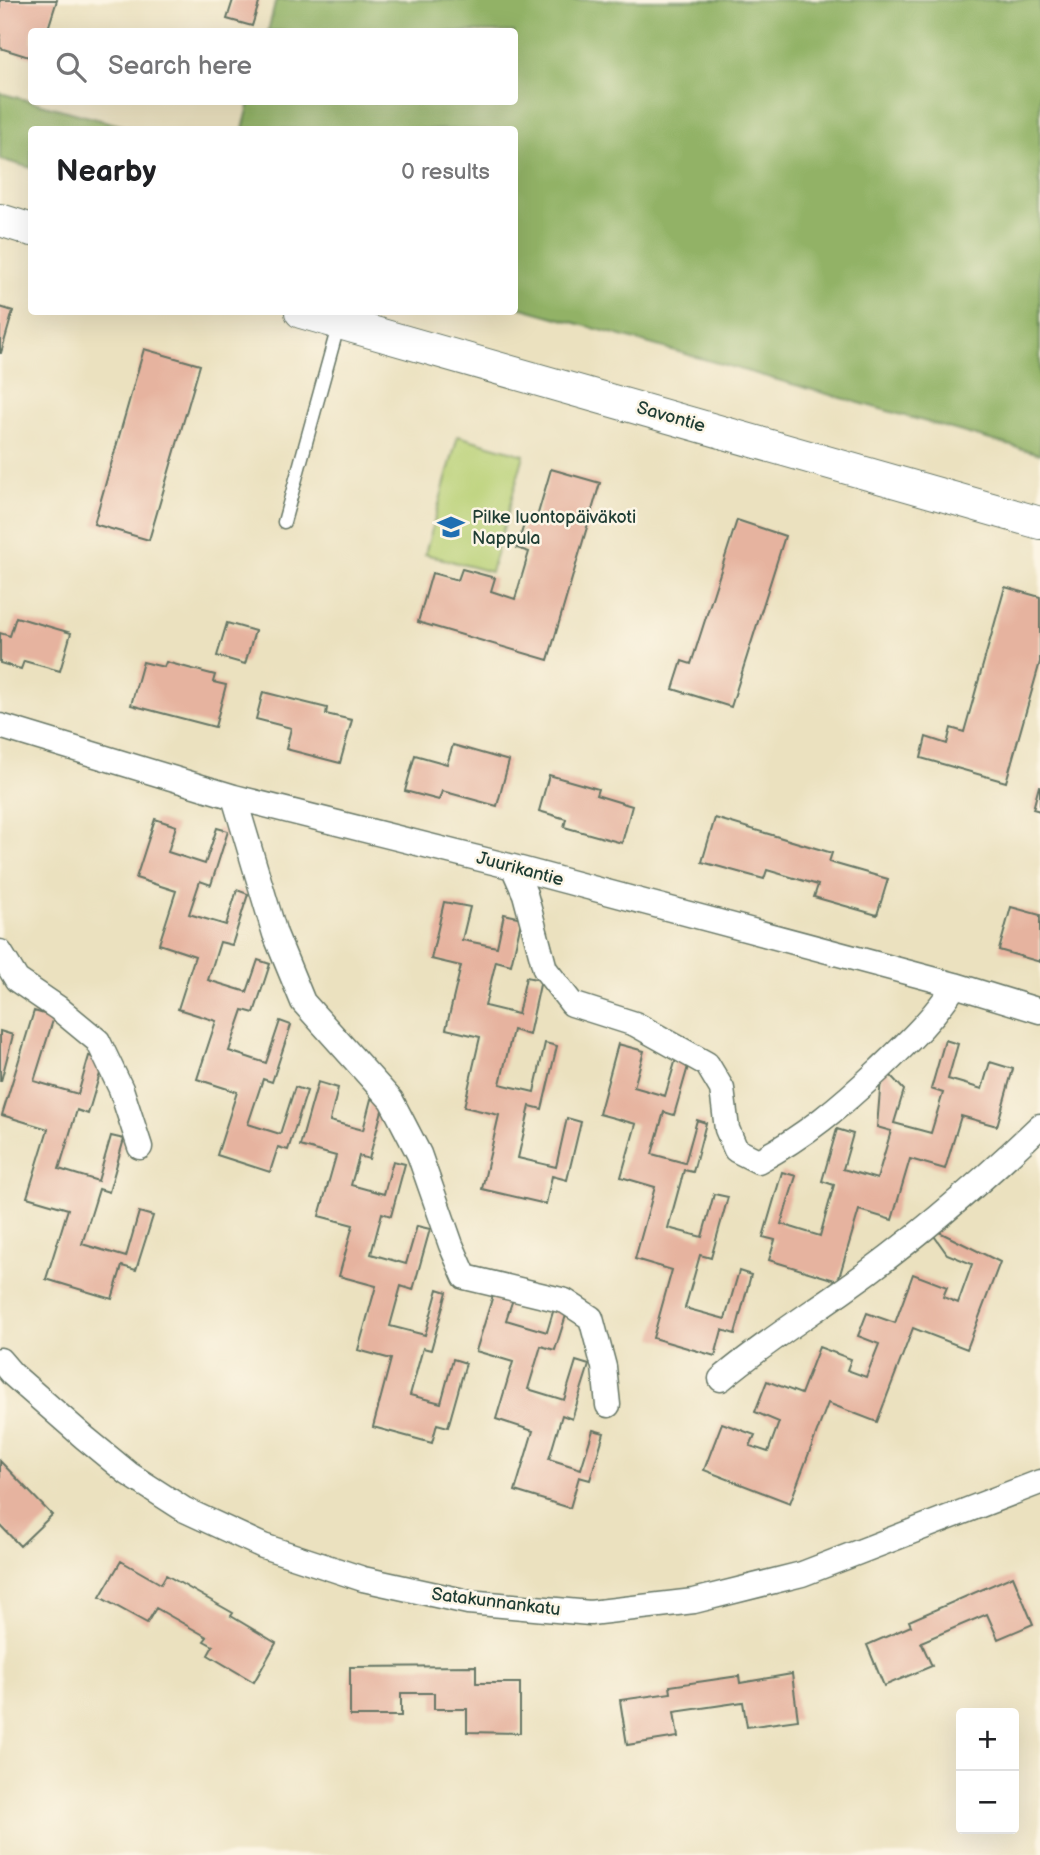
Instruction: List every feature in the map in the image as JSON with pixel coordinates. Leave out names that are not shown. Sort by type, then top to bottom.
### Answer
[{"type":"street","points":[[0,220],[28,229]]},
{"type":"street","name":"Savontie","points":[[312,315],[1040,523]]},
{"type":"street","name":"Juurikantie","points":[[0,726],[234,797],[513,867],[955,985],[1040,1011]]},
{"type":"street","points":[[234,797],[275,934],[303,1002],[391,1100],[419,1154],[464,1277],[565,1301],[592,1318],[604,1367],[608,1405]]},
{"type":"street","points":[[513,867],[525,894],[545,969],[572,1004],[635,1024],[706,1064],[722,1089],[727,1129],[736,1150],[758,1161],[789,1145],[846,1101],[909,1042],[940,1008],[955,985]]},
{"type":"street","points":[[0,952],[17,980],[58,1008],[98,1041],[121,1089],[140,1147]]},
{"type":"street","points":[[721,1379],[756,1349],[844,1290],[927,1226],[1040,1126]]},
{"type":"street","name":"Satakunnankatu","points":[[0,1360],[12,1374],[129,1474],[185,1510],[263,1546],[363,1580],[468,1602],[590,1613],[694,1601],[802,1574],[1040,1482]]},
{"type":"lane","points":[[284,522],[339,322]]},
{"type":"green space","points":[[276,0],[1040,0],[1040,454],[518,307],[518,126],[244,126],[249,105],[518,105],[518,28],[269,28]]},
{"type":"green space","points":[[0,93],[28,101],[28,105],[45,105],[123,126],[28,126],[28,167],[0,159]]},
{"type":"green space","points":[[458,436],[524,455],[491,572],[425,554]]},
{"type":"building","points":[[0,0],[57,0],[48,28],[28,28],[28,57],[0,48]]},
{"type":"building","points":[[233,0],[260,0],[252,26],[227,19]]},
{"type":"building","points":[[0,307],[13,311],[1,353],[0,353]]},
{"type":"building","points":[[144,349],[200,365],[149,540],[94,524]]},
{"type":"building","points":[[551,469],[600,483],[548,660],[418,622],[432,573],[458,580],[462,569],[495,578],[491,591],[515,599],[529,552],[517,548],[527,514],[537,517]]},
{"type":"building","points":[[737,520],[785,536],[731,707],[673,689],[682,661],[691,664]]},
{"type":"building","points":[[1005,587],[1040,597],[1040,662],[1006,782],[921,758],[926,737],[947,744],[951,728],[964,732]]},
{"type":"building","points":[[16,617],[71,633],[60,671],[24,661],[21,669],[0,663],[0,633],[10,636]]},
{"type":"building","points":[[227,623],[255,631],[245,664],[217,656]]},
{"type":"building","points":[[143,662],[164,667],[166,662],[215,675],[213,682],[226,685],[215,727],[131,705]]},
{"type":"building","points":[[263,692],[327,708],[326,714],[352,720],[340,763],[286,749],[291,728],[256,719]]},
{"type":"building","points":[[453,745],[509,761],[497,806],[442,791],[439,800],[405,791],[415,755],[447,764]]},
{"type":"building","points":[[549,775],[598,789],[596,795],[632,806],[622,843],[564,827],[566,819],[539,811]]},
{"type":"building","points":[[1040,786],[1040,811],[1033,809]]},
{"type":"building","points":[[715,818],[832,853],[829,862],[888,879],[877,915],[814,897],[818,885],[767,870],[764,879],[702,862]]},
{"type":"building","points":[[155,819],[176,826],[168,852],[205,864],[217,828],[228,831],[211,885],[200,881],[189,914],[226,925],[237,890],[248,894],[232,945],[220,942],[208,980],[247,992],[258,960],[270,964],[254,1013],[243,1010],[229,1051],[266,1063],[280,1021],[291,1025],[272,1082],[263,1079],[248,1124],[280,1134],[295,1087],[307,1091],[288,1150],[278,1147],[270,1172],[217,1155],[237,1092],[197,1079],[216,1021],[178,1009],[195,956],[159,944],[176,891],[136,878]]},
{"type":"building","points":[[444,902],[470,907],[462,940],[497,947],[504,914],[522,918],[511,965],[496,961],[485,1006],[518,1014],[526,977],[541,980],[529,1035],[513,1030],[500,1084],[534,1092],[545,1043],[557,1046],[542,1109],[530,1106],[518,1158],[556,1167],[567,1118],[581,1122],[567,1180],[552,1176],[546,1204],[482,1189],[499,1115],[464,1107],[480,1037],[446,1029],[461,966],[431,959]]},
{"type":"building","points":[[1011,907],[1040,915],[1040,962],[999,950]]},
{"type":"building","points":[[34,1011],[54,1017],[34,1081],[78,1094],[89,1056],[104,1060],[88,1114],[77,1110],[59,1169],[98,1181],[111,1136],[124,1139],[109,1192],[99,1189],[82,1244],[126,1257],[139,1212],[153,1216],[136,1270],[122,1266],[112,1299],[46,1279],[68,1209],[27,1197],[48,1129],[2,1115]]},
{"type":"building","points":[[0,1031],[13,1035],[1,1081],[0,1081]]},
{"type":"building","points":[[945,1040],[958,1044],[948,1079],[982,1089],[990,1062],[1013,1069],[997,1126],[961,1116],[945,1169],[910,1159],[892,1220],[859,1210],[838,1281],[769,1260],[775,1240],[763,1237],[782,1172],[796,1176],[781,1224],[820,1236],[834,1185],[822,1181],[837,1129],[853,1134],[843,1169],[877,1179],[891,1131],[877,1127],[882,1066],[904,1090],[894,1123],[931,1133],[943,1093],[931,1089]]},
{"type":"building","points":[[618,1044],[644,1051],[634,1087],[665,1096],[676,1059],[689,1063],[674,1115],[664,1112],[652,1154],[685,1163],[697,1120],[706,1123],[693,1172],[684,1170],[668,1228],[702,1237],[714,1194],[728,1197],[711,1258],[700,1255],[685,1308],[725,1319],[739,1271],[751,1275],[735,1334],[722,1330],[715,1356],[653,1338],[672,1270],[635,1259],[655,1187],[621,1177],[636,1124],[599,1114]]},
{"type":"building","points":[[318,1082],[338,1088],[330,1121],[363,1130],[371,1099],[384,1103],[369,1159],[359,1156],[351,1185],[384,1194],[393,1161],[405,1164],[391,1216],[382,1213],[371,1254],[406,1264],[417,1226],[430,1229],[413,1290],[401,1286],[390,1326],[425,1335],[438,1289],[447,1292],[431,1350],[423,1348],[410,1395],[441,1403],[453,1359],[466,1363],[448,1427],[437,1424],[432,1443],[373,1427],[391,1359],[358,1350],[376,1286],[339,1276],[353,1225],[319,1216],[336,1156],[300,1146]]},
{"type":"building","points":[[927,1226],[1000,1262],[967,1349],[913,1328],[877,1422],[828,1403],[790,1503],[704,1470],[722,1423],[755,1435],[750,1446],[768,1452],[779,1422],[755,1412],[767,1381],[801,1394],[819,1347],[851,1359],[847,1370],[866,1377],[879,1344],[858,1336],[867,1313],[895,1323],[913,1274],[947,1287],[943,1297],[958,1303],[972,1264],[947,1254]]},
{"type":"building","points":[[494,1292],[513,1299],[506,1320],[547,1332],[555,1305],[568,1309],[555,1350],[541,1346],[528,1389],[564,1400],[576,1361],[589,1365],[572,1419],[562,1415],[549,1459],[581,1469],[593,1430],[604,1433],[590,1480],[579,1477],[570,1508],[515,1491],[533,1431],[496,1419],[513,1362],[476,1351]]},
{"type":"building","points":[[0,1461],[52,1515],[20,1546],[0,1525]]},
{"type":"building","points":[[121,1561],[161,1584],[166,1575],[233,1613],[231,1616],[276,1643],[254,1682],[208,1655],[213,1646],[204,1641],[207,1637],[156,1608],[147,1623],[100,1597]]},
{"type":"building","points":[[1013,1576],[1033,1624],[998,1639],[987,1614],[921,1642],[932,1666],[884,1686],[867,1645],[911,1626],[909,1621]]},
{"type":"building","points":[[476,1666],[476,1683],[520,1683],[520,1733],[467,1732],[467,1709],[434,1709],[434,1693],[401,1693],[401,1716],[350,1716],[350,1667]]},
{"type":"building","points":[[792,1674],[798,1720],[747,1727],[743,1702],[674,1712],[678,1737],[627,1745],[620,1700],[671,1693],[670,1686],[739,1676],[740,1683]]},
{"type":"place","name":"Pilke luontopäiväkoti Nappula","points":[[451,527]]}]
